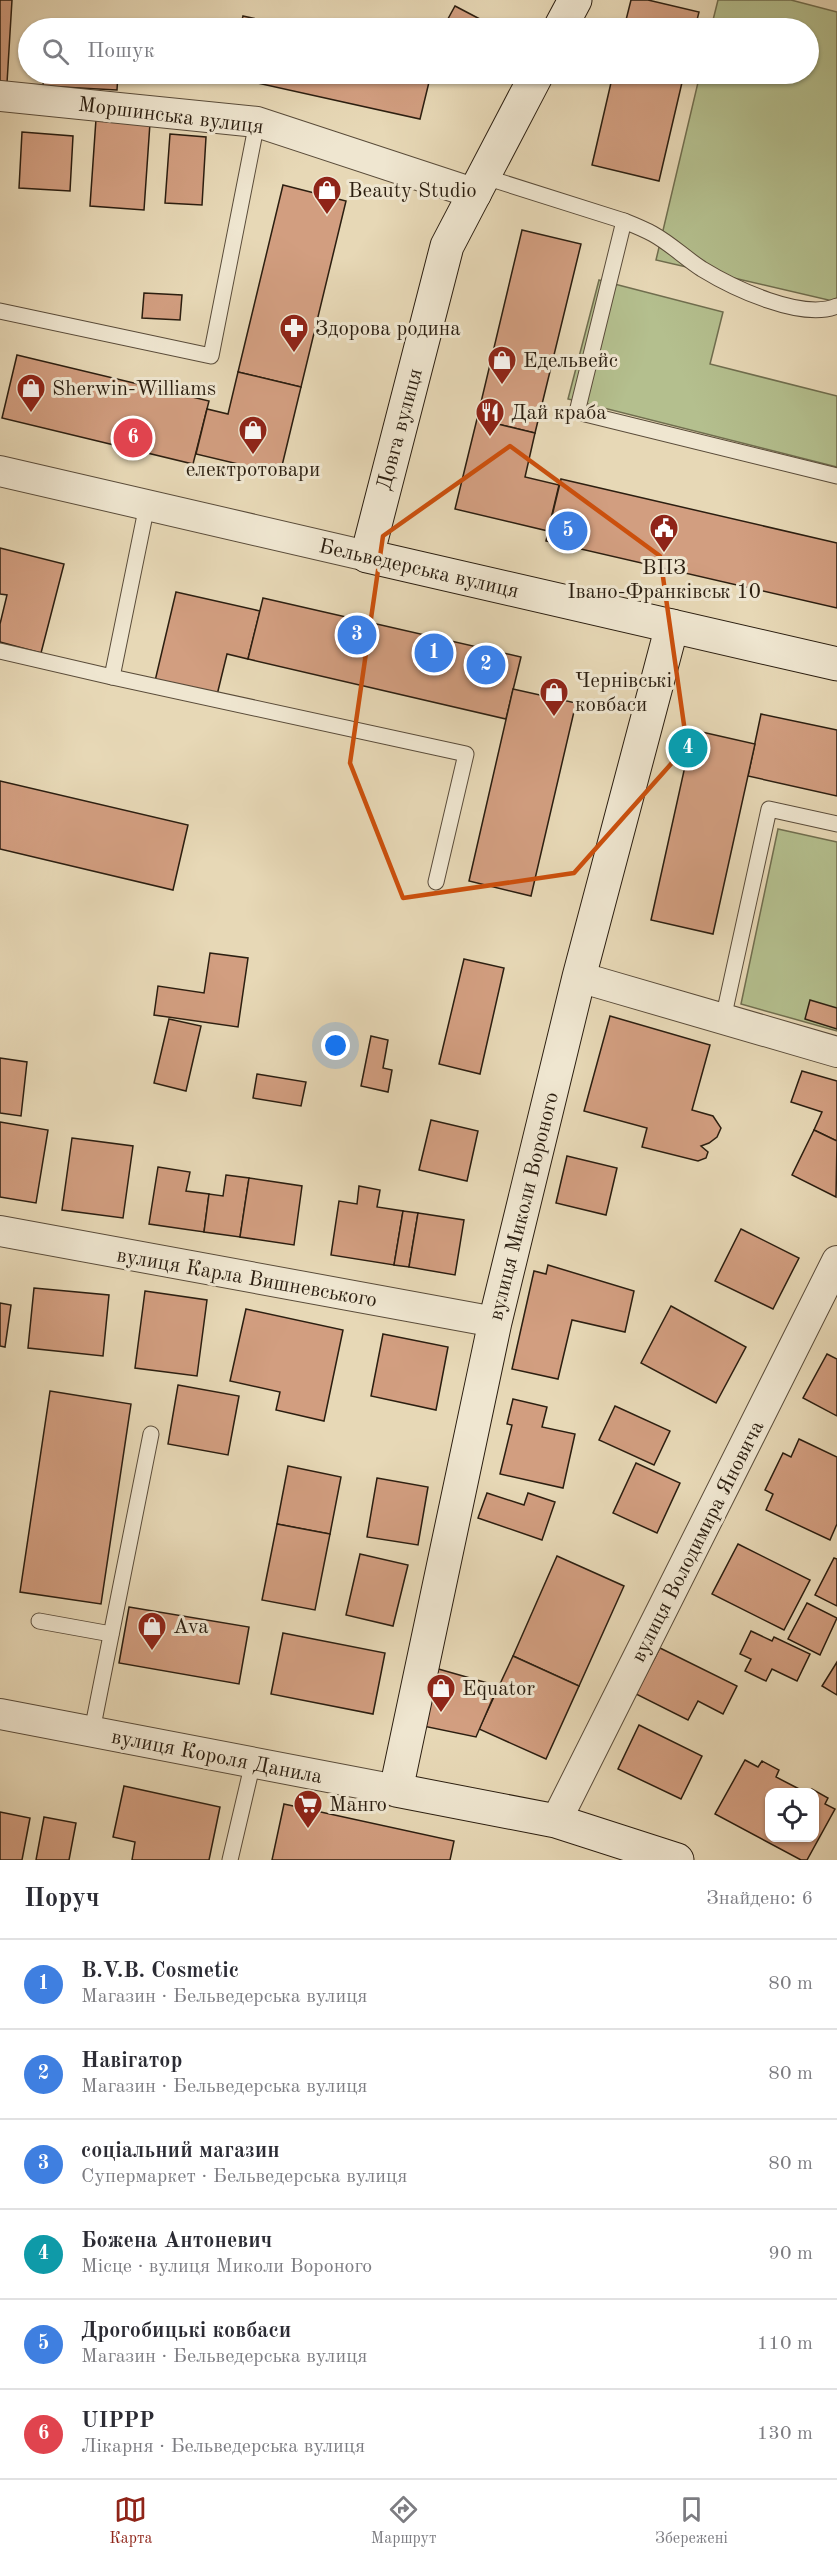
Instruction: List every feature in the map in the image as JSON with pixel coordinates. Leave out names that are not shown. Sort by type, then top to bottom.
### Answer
[{"type":"street","points":[[565,18],[575,0]]},
{"type":"street","name":"Довга вулиця","points":[[367,556],[447,246],[532,84]]},
{"type":"street","name":"Моршинська вулиця","points":[[0,96],[257,122],[480,186]]},
{"type":"street","name":"Бельведерська вулиця","points":[[0,471],[837,664]]},
{"type":"street","name":"вулиця Миколи Вороного","points":[[396,1790],[495,1322],[579,977],[672,626]]},
{"type":"street","points":[[579,977],[837,1052]]},
{"type":"street","name":"вулиця Карла Вишневського","points":[[0,1231],[495,1322]]},
{"type":"street","name":"вулиця Володимира Яновича","points":[[556,1821],[837,1261]]},
{"type":"street","name":"вулиця Короля Данила","points":[[0,1714],[556,1821],[675,1860]]},
{"type":"lane","points":[[0,311],[211,356],[257,122]]},
{"type":"lane","points":[[480,186],[624,221],[652,233],[702,269],[778,303],[817,310],[837,306]]},
{"type":"lane","points":[[624,221],[577,412],[837,476]]},
{"type":"lane","points":[[112,678],[147,505]]},
{"type":"lane","points":[[0,651],[112,678],[466,754],[436,882]]},
{"type":"lane","points":[[723,1019],[769,808],[837,824]]},
{"type":"lane","points":[[92,1731],[152,1434]]},
{"type":"lane","points":[[39,1621],[111,1634]]},
{"type":"lane","points":[[230,1860],[253,1762]]},
{"type":"highlighted area","points":[[510,446],[660,556],[687,746],[574,873],[403,898],[350,763],[383,536]]},
{"type":"green space","points":[[718,0],[791,0],[837,12],[837,302],[656,260],[698,84],[819,84],[819,18],[714,18]]},
{"type":"green space","points":[[599,280],[723,312],[710,364],[837,396],[837,467],[568,399]]},
{"type":"green space","points":[[778,829],[837,842],[837,1031],[741,1004]]},
{"type":"building","points":[[0,0],[12,0],[7,83],[0,82]]},
{"type":"building","points":[[631,0],[648,0],[699,12],[698,18],[626,18]]},
{"type":"building","points":[[455,6],[478,18],[448,18]]},
{"type":"building","points":[[43,84],[117,84],[117,90],[43,86]]},
{"type":"building","points":[[262,84],[429,84],[420,119]]},
{"type":"building","points":[[611,84],[682,84],[659,181],[592,165]]},
{"type":"building","points":[[96,119],[150,123],[144,210],[90,206]]},
{"type":"building","points":[[22,132],[73,136],[70,191],[19,188]]},
{"type":"building","points":[[170,134],[206,137],[202,205],[165,203]]},
{"type":"building","points":[[283,185],[346,201],[301,387],[238,372]]},
{"type":"building","points":[[522,230],[581,244],[535,433],[477,419]]},
{"type":"building","points":[[144,293],[182,295],[180,320],[142,318]]},
{"type":"building","points":[[17,355],[209,401],[193,464],[2,418]]},
{"type":"building","points":[[238,372],[301,387],[280,474],[196,454],[207,409],[228,414]]},
{"type":"building","points":[[477,419],[535,433],[525,477],[559,485],[548,531],[455,509]]},
{"type":"building","points":[[561,479],[837,543],[837,608],[546,541]]},
{"type":"building","points":[[0,548],[64,564],[41,653],[0,642],[0,624],[7,595],[0,594]]},
{"type":"building","points":[[176,592],[260,611],[248,659],[227,654],[217,695],[155,681]]},
{"type":"building","points":[[263,598],[521,657],[506,719],[248,659]]},
{"type":"building","points":[[513,689],[576,703],[531,896],[469,881]]},
{"type":"building","points":[[761,714],[837,730],[837,796],[748,776]]},
{"type":"building","points":[[693,730],[755,744],[713,934],[651,920]]},
{"type":"building","points":[[0,781],[188,825],[173,890],[0,849]]},
{"type":"building","points":[[210,953],[248,958],[238,1027],[154,1015],[158,986],[204,993]]},
{"type":"building","points":[[464,959],[504,968],[480,1074],[439,1064]]},
{"type":"building","points":[[810,1000],[837,1008],[837,1029],[805,1019]]},
{"type":"building","points":[[610,1016],[710,1045],[692,1110],[713,1116],[721,1128],[717,1137],[701,1146],[708,1152],[706,1158],[698,1161],[642,1147],[647,1128],[584,1111]]},
{"type":"building","points":[[169,1019],[201,1026],[186,1091],[154,1083]]},
{"type":"building","points":[[371,1036],[388,1040],[383,1068],[392,1070],[388,1092],[361,1086]]},
{"type":"building","points":[[0,1058],[27,1062],[21,1116],[0,1113]]},
{"type":"building","points":[[802,1071],[837,1081],[837,1141],[814,1130],[822,1112],[791,1102]]},
{"type":"building","points":[[257,1074],[306,1082],[301,1106],[253,1098]]},
{"type":"building","points":[[431,1120],[478,1131],[467,1181],[419,1170]]},
{"type":"building","points":[[0,1122],[48,1130],[36,1203],[0,1197]]},
{"type":"building","points":[[814,1130],[837,1141],[836,1197],[792,1175]]},
{"type":"building","points":[[72,1138],[133,1146],[123,1218],[62,1210]]},
{"type":"building","points":[[567,1156],[617,1168],[606,1215],[556,1203]]},
{"type":"building","points":[[158,1167],[190,1172],[186,1191],[209,1194],[204,1232],[149,1224]]},
{"type":"building","points":[[226,1175],[249,1178],[240,1237],[204,1232],[209,1194],[223,1196]]},
{"type":"building","points":[[249,1178],[302,1186],[294,1245],[240,1237]]},
{"type":"building","points":[[359,1186],[380,1190],[377,1207],[403,1211],[394,1265],[331,1255],[339,1201],[357,1204]]},
{"type":"building","points":[[403,1211],[418,1213],[409,1267],[394,1265]]},
{"type":"building","points":[[418,1213],[464,1220],[455,1275],[409,1267]]},
{"type":"building","points":[[741,1229],[799,1258],[773,1309],[715,1281]]},
{"type":"building","points":[[548,1265],[634,1291],[625,1332],[572,1320],[558,1379],[512,1369],[534,1271],[546,1274]]},
{"type":"building","points":[[34,1288],[109,1295],[103,1356],[28,1348]]},
{"type":"building","points":[[145,1291],[207,1300],[197,1376],[135,1368]]},
{"type":"building","points":[[0,1303],[11,1305],[5,1347],[0,1346]]},
{"type":"building","points":[[671,1306],[746,1347],[716,1403],[641,1363]]},
{"type":"building","points":[[246,1309],[343,1330],[324,1421],[276,1410],[280,1392],[230,1381]]},
{"type":"building","points":[[383,1334],[448,1347],[436,1410],[371,1396]]},
{"type":"building","points":[[827,1354],[837,1359],[837,1416],[803,1398]]},
{"type":"building","points":[[178,1385],[239,1396],[228,1455],[168,1444]]},
{"type":"building","points":[[50,1391],[131,1404],[101,1604],[20,1592]]},
{"type":"building","points":[[513,1399],[547,1407],[542,1427],[575,1434],[563,1488],[500,1474],[512,1425],[507,1424]]},
{"type":"building","points":[[615,1406],[670,1431],[654,1465],[599,1440]]},
{"type":"building","points":[[799,1439],[837,1457],[837,1524],[830,1540],[766,1510],[773,1494],[765,1490],[783,1453],[791,1457]]},
{"type":"building","points":[[636,1463],[680,1483],[657,1533],[613,1513]]},
{"type":"building","points":[[288,1466],[341,1477],[330,1534],[277,1524]]},
{"type":"building","points":[[377,1478],[428,1487],[418,1545],[367,1537]]},
{"type":"building","points":[[487,1493],[524,1505],[528,1493],[555,1502],[542,1540],[478,1518]]},
{"type":"building","points":[[277,1524],[330,1534],[315,1610],[262,1600]]},
{"type":"building","points":[[738,1544],[810,1580],[784,1630],[712,1594]]},
{"type":"building","points":[[360,1554],[408,1565],[393,1626],[346,1615]]},
{"type":"building","points":[[557,1556],[624,1586],[579,1686],[513,1656]]},
{"type":"building","points":[[834,1558],[837,1559],[837,1606],[815,1595]]},
{"type":"building","points":[[807,1603],[837,1618],[820,1655],[788,1639]]},
{"type":"building","points":[[129,1607],[249,1627],[239,1684],[119,1663]]},
{"type":"building","points":[[751,1631],[772,1641],[774,1637],[810,1654],[797,1681],[772,1669],[766,1681],[745,1671],[751,1659],[740,1654]]},
{"type":"building","points":[[283,1633],[385,1653],[373,1714],[271,1694]]},
{"type":"building","points":[[660,1648],[737,1686],[723,1714],[698,1701],[688,1720],[636,1694]]},
{"type":"building","points":[[513,1656],[579,1686],[546,1759],[479,1729]]},
{"type":"building","points":[[837,1662],[837,1695],[822,1686]]},
{"type":"building","points":[[435,1668],[498,1686],[476,1737],[423,1726]]},
{"type":"building","points":[[639,1725],[702,1756],[681,1799],[618,1769]]},
{"type":"building","points":[[745,1760],[758,1767],[762,1761],[779,1770],[776,1777],[797,1788],[765,1788],[765,1841],[715,1814]]},
{"type":"building","points":[[124,1786],[220,1807],[209,1860],[132,1860],[135,1842],[113,1837]]},
{"type":"building","points":[[819,1793],[828,1798],[825,1804],[835,1809],[819,1838]]},
{"type":"building","points":[[284,1804],[454,1841],[450,1860],[272,1860]]},
{"type":"building","points":[[0,1812],[30,1818],[22,1860],[0,1860]]},
{"type":"building","points":[[44,1817],[76,1823],[69,1860],[36,1860]]},
{"type":"building","points":[[767,1842],[817,1842],[807,1860],[801,1860]]},
{"type":"place","name":"Beauty Studio","points":[[327,216]]},
{"type":"place","name":"Здорова родина","points":[[294,354]]},
{"type":"place","name":"Едельвейс","points":[[502,386]]},
{"type":"place","name":"Sherwin-Williams","points":[[31,414]]},
{"type":"place","name":"UIPPP","points":[[133,438]]},
{"type":"place","name":"Дай краба","points":[[490,438]]},
{"type":"place","name":"електротовари","points":[[253,456]]},
{"type":"place","name":"Дрогобицькі ковбаси","points":[[568,531]]},
{"type":"place","name":"ВПЗ Івано-Франківськ 10","points":[[664,554]]},
{"type":"place","name":"соціальний магазин","points":[[357,635]]},
{"type":"place","name":"B.V.B. Cosmetic","points":[[434,653]]},
{"type":"place","name":"Навігатор","points":[[486,665]]},
{"type":"place","name":"Чернівські ковбаси","points":[[554,718]]},
{"type":"place","name":"Божена Антоневич","points":[[688,748]]},
{"type":"place","name":"Ava","points":[[152,1652]]},
{"type":"place","name":"Equator","points":[[441,1714]]},
{"type":"place","name":"Манго","points":[[308,1830]]}]
